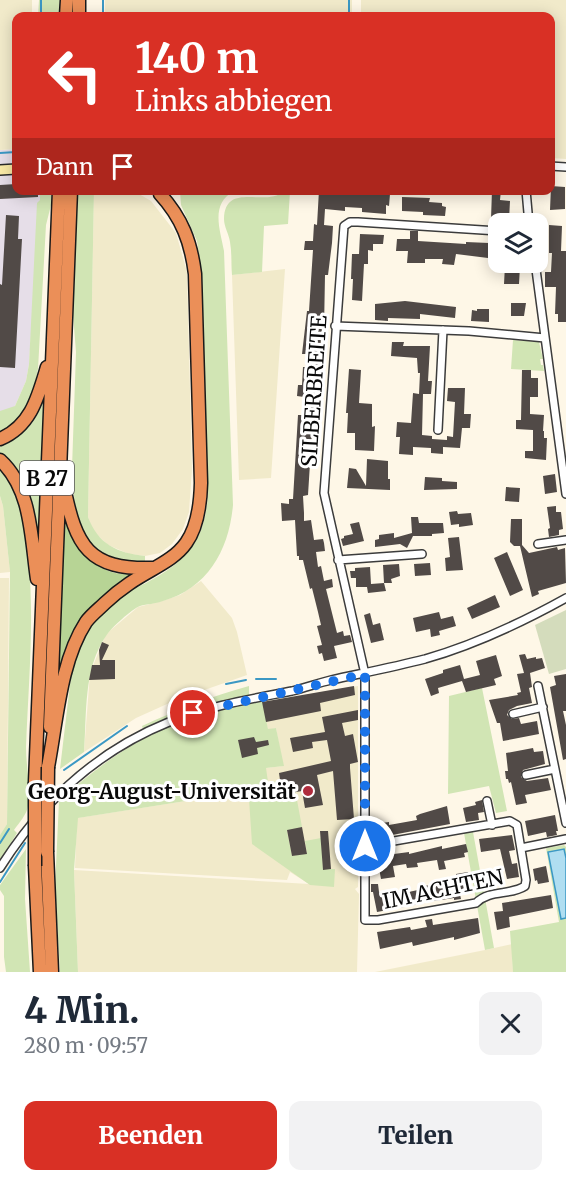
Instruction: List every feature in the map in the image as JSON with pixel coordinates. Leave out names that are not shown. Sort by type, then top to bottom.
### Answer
[{"type":"highway","name":"B 27","points":[[40,972],[35,866],[35,782],[53,349],[65,195]]},
{"type":"highway","name":"B 27","points":[[52,972],[47,852],[48,767],[60,468],[65,195]]},
{"type":"highway","points":[[48,767],[66,671],[73,648],[87,621],[112,596],[176,555],[192,533],[199,514],[201,483],[193,255],[179,218],[164,195]]},
{"type":"highway","points":[[0,439],[17,429],[34,407],[53,349]]},
{"type":"highway","points":[[0,460],[13,474],[22,494],[28,518],[41,608]]},
{"type":"highway","points":[[60,468],[72,526],[82,544],[93,555],[117,567],[154,568]]},
{"type":"street","points":[[526,195],[528,213]]},
{"type":"street","name":"SILBERBREITE","points":[[364,920],[365,674],[324,493],[342,233],[346,224],[358,222],[488,230]]},
{"type":"street","points":[[536,273],[566,494]]},
{"type":"street","points":[[335,326],[443,330],[545,338]]},
{"type":"street","points":[[438,430],[443,330]]},
{"type":"street","points":[[538,544],[566,540]]},
{"type":"street","points":[[338,560],[422,554]]},
{"type":"street","points":[[0,868],[24,833],[66,788],[112,751],[141,734],[170,721],[213,707],[365,674],[458,648],[531,617],[566,597]]},
{"type":"street","points":[[538,686],[566,823]]},
{"type":"street","points":[[513,714],[543,707]]},
{"type":"street","points":[[526,775],[555,769]]},
{"type":"street","points":[[487,801],[492,825]]},
{"type":"street","name":"IM ACHTEN","points":[[364,920],[378,920],[476,903],[483,896],[519,889],[525,885],[526,880],[517,825],[514,822],[365,846]]},
{"type":"street","name":"IM ACHTEN","points":[[521,848],[566,839]]},
{"type":"shaded area","points":[[0,0],[32,0],[32,12],[12,12],[12,149],[0,150]]},
{"type":"shaded area","points":[[105,0],[352,0],[352,12],[105,12]]},
{"type":"shaded area","points":[[361,0],[566,0],[566,159],[555,158],[555,12],[361,12]]},
{"type":"shaded area","points":[[12,149],[12,195],[40,195],[40,200],[26,381],[15,406],[0,419],[0,150]]},
{"type":"shaded area","points":[[94,195],[141,195],[151,201],[176,233],[187,272],[192,469],[189,512],[183,529],[172,544],[160,553],[145,556],[129,554],[108,545],[93,531],[88,517]]},
{"type":"shaded area","points":[[285,269],[271,478],[239,480],[232,275]]},
{"type":"shaded area","points":[[0,496],[10,572],[0,573]]},
{"type":"shaded area","points":[[0,578],[9,578],[7,824],[0,835]]},
{"type":"shaded area","points":[[201,581],[232,618],[247,675],[176,700],[136,718],[84,752],[90,673],[106,634],[138,607],[180,595]]},
{"type":"shaded area","points":[[358,686],[358,887],[355,889],[359,894],[357,972],[78,972],[74,870],[309,884],[290,872],[287,880],[75,868],[77,818],[243,792],[244,799],[266,768],[283,766],[276,728],[268,730],[262,702]]},
{"type":"shaded area","points":[[512,944],[513,972],[375,972],[485,950]]},
{"type":"green space","points":[[39,0],[61,0],[60,12],[38,12]]},
{"type":"green space","points":[[40,195],[52,195],[46,225],[38,369],[27,406],[16,421],[0,432],[0,411],[15,406],[26,381],[29,364],[37,203]]},
{"type":"green space","points":[[78,195],[94,195],[88,517],[97,534],[110,546],[145,556],[145,562],[120,562],[100,553],[80,528],[75,509],[72,468],[76,352],[73,314]]},
{"type":"green space","points":[[180,195],[228,195],[222,203],[218,218],[224,251],[233,505],[231,522],[221,552],[204,577],[179,595],[136,608],[106,636],[93,663],[90,677],[84,752],[60,769],[71,676],[86,633],[108,606],[117,599],[160,575],[183,558],[198,537],[203,525],[208,494],[202,276],[197,241],[181,205]]},
{"type":"green space","points":[[290,195],[288,224],[264,226],[262,272],[232,275],[231,246],[224,222],[226,208],[231,201],[239,198]]},
{"type":"green space","points":[[513,340],[539,342],[543,359],[540,359],[541,365],[544,371],[511,369]]},
{"type":"green space","points":[[45,395],[38,567],[34,520],[27,491],[12,465],[0,453],[0,446],[16,438],[29,426],[39,412]]},
{"type":"green space","points":[[0,466],[13,487],[21,511],[29,569],[31,629],[26,747],[28,806],[14,830],[17,833],[0,861],[0,835],[7,824],[10,572],[0,496]]},
{"type":"green space","points":[[64,515],[74,540],[91,560],[112,572],[139,573],[107,593],[87,612],[79,623],[59,671],[59,625]]},
{"type":"green space","points":[[566,610],[566,669],[549,674],[535,625]]},
{"type":"green space","points":[[249,686],[249,696],[187,711],[143,729],[142,726],[181,709]]},
{"type":"green space","points":[[482,688],[507,811],[496,813],[489,786],[448,794],[449,696]]},
{"type":"green space","points":[[262,700],[268,729],[276,728],[284,766],[266,768],[268,782],[280,781],[282,787],[294,784],[302,827],[287,831],[292,856],[307,853],[305,841],[321,838],[323,869],[335,869],[334,887],[310,885],[252,844],[249,799],[244,800],[243,792],[78,818],[74,870],[78,972],[60,972],[55,887],[59,801],[113,758],[157,732],[195,718]]},
{"type":"green space","points":[[473,832],[494,948],[485,950],[464,833]]},
{"type":"green space","points":[[564,845],[566,847],[566,972],[513,972],[510,931],[559,922],[546,848]]},
{"type":"green space","points":[[26,849],[25,899],[30,972],[6,972],[4,896],[0,885]]},
{"type":"water","points":[[564,849],[566,918],[561,919],[548,852]]},
{"type":"building","points":[[12,184],[12,195],[38,195],[38,197],[0,199],[0,185]]},
{"type":"building","points":[[555,186],[565,187],[565,209],[550,210],[551,195],[555,195]]},
{"type":"building","points":[[319,195],[390,195],[389,206],[386,205],[386,214],[362,212],[362,208],[345,207],[345,211],[325,209],[324,225],[333,226],[332,243],[328,275],[325,275],[324,329],[322,328],[319,360],[322,360],[322,377],[321,383],[315,382],[316,416],[313,416],[308,495],[303,496],[304,521],[311,520],[314,540],[323,539],[325,551],[316,552],[318,567],[321,566],[324,581],[332,579],[333,587],[326,589],[337,633],[343,631],[344,636],[350,635],[352,642],[334,646],[337,658],[324,661],[317,646],[322,645],[317,626],[321,625],[312,588],[310,589],[303,560],[299,560],[297,556],[295,520],[282,521],[281,503],[289,504],[289,499],[293,499],[298,415],[302,415],[304,397],[297,396],[298,385],[302,385],[303,367],[306,367],[307,354],[302,354],[307,311],[309,311],[313,250],[304,250],[305,241],[313,241],[314,224],[317,225]]},
{"type":"building","points":[[492,195],[500,195],[500,200],[510,201],[509,213],[491,213]]},
{"type":"building","points":[[402,197],[430,198],[429,202],[442,203],[442,206],[446,207],[445,216],[402,211]]},
{"type":"building","points":[[6,215],[19,216],[18,239],[22,239],[15,368],[0,367],[0,284],[2,285]]},
{"type":"building","points":[[549,225],[562,226],[561,251],[566,251],[566,322],[558,322],[558,314],[555,314],[556,287],[545,287],[545,273],[551,272],[552,253],[549,253]]},
{"type":"building","points":[[410,231],[418,231],[418,241],[488,243],[488,258],[456,254],[454,265],[442,264],[443,259],[425,259],[425,263],[407,263],[408,251],[396,251],[397,239],[410,239]]},
{"type":"building","points":[[360,234],[384,235],[383,244],[373,244],[373,251],[368,250],[368,264],[364,264],[362,301],[352,300],[353,279],[351,279],[352,254],[359,254]]},
{"type":"building","points":[[505,273],[520,273],[519,284],[504,284]]},
{"type":"building","points":[[405,301],[456,307],[455,318],[420,314],[420,319],[375,320],[375,304]]},
{"type":"building","points":[[511,303],[526,303],[524,316],[511,316]]},
{"type":"building","points":[[477,309],[489,309],[489,322],[471,321],[472,310],[477,311]]},
{"type":"building","points":[[392,342],[404,342],[403,346],[430,346],[428,381],[432,381],[431,394],[423,394],[422,435],[432,436],[432,439],[447,440],[447,436],[453,437],[455,402],[447,401],[448,388],[465,388],[464,414],[471,414],[470,428],[462,428],[460,448],[443,447],[443,454],[431,453],[431,448],[413,447],[413,455],[399,454],[400,437],[396,437],[397,422],[411,423],[413,393],[419,394],[420,373],[418,373],[417,358],[391,356]]},
{"type":"building","points":[[349,369],[361,370],[359,403],[372,404],[372,427],[375,426],[374,451],[355,450],[355,433],[347,433]]},
{"type":"building","points":[[522,370],[531,370],[531,378],[538,378],[538,397],[530,397],[530,414],[544,415],[543,431],[544,438],[547,438],[546,460],[525,458],[525,451],[533,451],[533,430],[516,429],[516,420],[521,420]]},
{"type":"building","points":[[367,459],[388,461],[390,490],[347,488],[349,468],[356,469],[366,486]]},
{"type":"building","points":[[555,474],[557,492],[545,494],[543,476]]},
{"type":"building","points":[[425,477],[457,482],[457,489],[424,490]]},
{"type":"building","points":[[506,487],[520,488],[519,502],[505,501]]},
{"type":"building","points":[[556,506],[556,512],[561,512],[563,529],[559,530],[559,535],[549,537],[547,507]]},
{"type":"building","points":[[457,511],[458,514],[471,513],[473,525],[459,527],[459,524],[451,525],[449,512]]},
{"type":"building","points":[[411,517],[418,517],[419,523],[443,523],[444,533],[432,534],[432,536],[413,536],[407,548],[400,544],[375,547],[375,540],[379,539],[379,535],[394,533],[394,538],[412,533]]},
{"type":"building","points":[[511,519],[522,519],[522,545],[529,553],[557,547],[558,550],[565,548],[566,583],[538,591],[539,594],[532,597],[520,546],[514,546],[510,542]]},
{"type":"building","points":[[359,522],[364,541],[343,546],[341,539],[353,534],[350,524]]},
{"type":"building","points":[[459,537],[463,570],[446,571],[445,558],[450,557],[448,538]]},
{"type":"building","points":[[507,552],[523,590],[510,596],[494,558]]},
{"type":"building","points":[[430,563],[431,575],[415,576],[414,564]]},
{"type":"building","points":[[399,564],[400,576],[391,579],[392,583],[384,583],[383,565]]},
{"type":"building","points":[[370,567],[371,584],[384,583],[386,591],[368,593],[367,587],[356,587],[356,578],[351,578],[350,571],[355,571],[355,568]]},
{"type":"building","points":[[495,595],[500,607],[472,619],[467,608]]},
{"type":"building","points":[[439,612],[441,619],[453,616],[456,626],[439,631],[440,635],[431,637],[430,629],[416,632],[413,618]]},
{"type":"building","points":[[370,613],[373,625],[380,623],[384,640],[371,643],[364,615]]},
{"type":"building","points":[[102,642],[109,645],[102,660],[115,660],[115,679],[89,680],[92,665],[100,665],[99,650]]},
{"type":"building","points":[[525,654],[527,659],[542,658],[545,668],[530,673],[532,687],[529,688],[532,703],[517,706],[509,710],[507,715],[512,719],[519,718],[521,724],[537,721],[539,734],[503,741],[500,723],[497,723],[489,700],[518,695],[517,693],[521,692],[517,674],[524,673],[519,655]]},
{"type":"building","points":[[496,655],[502,676],[494,679],[496,685],[466,692],[462,681],[438,688],[439,693],[431,696],[425,679],[460,665],[464,679],[480,675],[476,661]]},
{"type":"building","points":[[566,674],[566,711],[563,711],[566,725],[566,759],[563,760],[550,687],[556,685],[554,676]]},
{"type":"building","points":[[354,686],[355,695],[320,703],[321,711],[266,722],[262,702]]},
{"type":"building","points":[[358,710],[358,720],[342,723],[345,736],[353,734],[358,762],[350,764],[354,819],[337,820],[333,771],[317,775],[323,805],[305,808],[302,791],[285,794],[284,786],[281,787],[279,773],[331,761],[327,740],[312,742],[313,748],[293,752],[290,738],[325,732],[322,717]]},
{"type":"building","points":[[254,737],[256,742],[268,740],[269,745],[257,748],[258,754],[242,758],[238,740]]},
{"type":"building","points":[[533,748],[534,752],[543,751],[545,764],[523,770],[521,777],[527,781],[548,778],[551,790],[525,795],[527,803],[516,805],[511,782],[509,783],[506,779],[505,771],[508,771],[506,753]]},
{"type":"building","points":[[482,800],[484,812],[478,813],[479,820],[466,822],[463,808],[476,805],[475,802]]},
{"type":"building","points":[[447,806],[450,824],[371,839],[371,828],[375,827],[375,824],[389,822],[389,825],[417,820],[416,816],[420,814]]},
{"type":"building","points":[[555,815],[557,835],[547,837],[546,832],[528,836],[525,821]]},
{"type":"building","points":[[302,827],[307,854],[292,856],[287,830]]},
{"type":"building","points":[[320,831],[328,831],[331,869],[323,870]]},
{"type":"building","points":[[512,835],[515,850],[509,851],[512,864],[517,863],[519,877],[507,879],[500,849],[481,852],[479,839]]},
{"type":"building","points":[[466,844],[468,852],[464,853],[465,857],[444,861],[446,869],[439,870],[437,860],[417,863],[418,867],[407,868],[406,864],[393,866],[395,877],[381,879],[378,863],[387,862],[386,853],[393,851],[394,854],[409,852],[409,854],[442,846],[442,849]]},
{"type":"building","points":[[546,866],[549,882],[538,884],[537,880],[535,881],[533,869]]},
{"type":"building","points":[[468,872],[471,888],[459,890],[456,874]]},
{"type":"building","points":[[443,879],[446,893],[459,890],[461,899],[434,901],[433,896],[419,898],[420,904],[377,912],[371,884],[378,884],[379,892],[393,890],[394,895],[418,890],[417,887],[431,885],[431,882]]},
{"type":"building","points":[[551,895],[553,908],[509,917],[510,927],[497,930],[494,912],[503,911],[502,903]]},
{"type":"building","points":[[478,918],[480,933],[454,940],[454,937],[413,946],[412,942],[380,949],[377,932],[427,927],[425,920],[432,919],[433,925]]},
{"type":"waterway","points":[[41,0],[41,12]]},
{"type":"waterway","points":[[103,0],[103,12]]},
{"type":"waterway","points":[[349,0],[349,12]]},
{"type":"waterway","points":[[0,153],[12,152]]},
{"type":"waterway","points":[[256,679],[276,679]]},
{"type":"waterway","points":[[226,684],[246,680]]},
{"type":"waterway","points":[[64,770],[127,726]]},
{"type":"waterway","points":[[0,843],[9,829]]},
{"type":"waterway","points":[[0,882],[25,843]]},
{"type":"place","name":"Georg-August-Universität","points":[[308,791]]},
{"type":"route","points":[[193,713],[329,680],[365,674],[365,846]]}]
